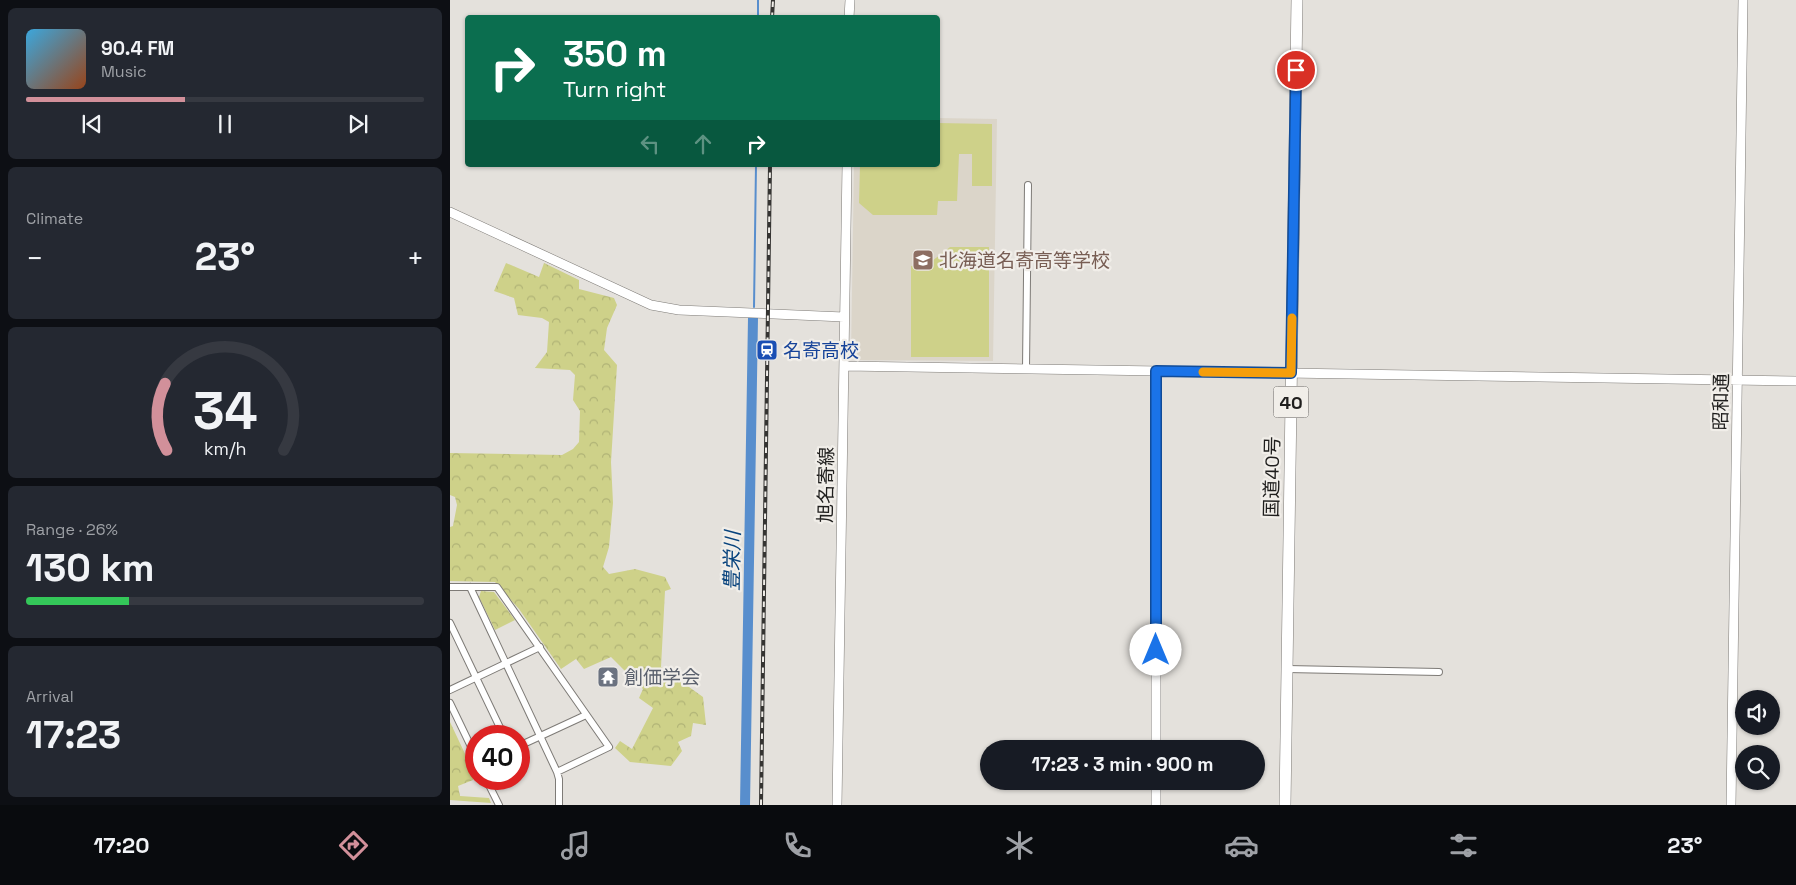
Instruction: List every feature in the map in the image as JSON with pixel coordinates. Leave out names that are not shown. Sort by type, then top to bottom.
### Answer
[{"type":"highway","name":"国道40号","points":[[1285,805],[1297,0]]},
{"type":"street","points":[[849,15],[850,0]]},
{"type":"street","name":"昭和通","points":[[1731,805],[1743,0]]},
{"type":"street","name":"旭名寄線","points":[[838,805],[847,167]]},
{"type":"street","points":[[1026,369],[1028,185]]},
{"type":"street","points":[[450,212],[651,305],[679,310],[844,317]]},
{"type":"street","points":[[845,366],[1796,381]]},
{"type":"street","points":[[1156,371],[1156,740]]},
{"type":"street","points":[[450,587],[497,587],[609,746],[557,772]]},
{"type":"street","points":[[470,587],[557,772],[559,779],[559,805]]},
{"type":"street","points":[[450,623],[499,725]]},
{"type":"street","points":[[450,690],[540,647]]},
{"type":"street","points":[[1287,669],[1439,672]]},
{"type":"street","points":[[450,702],[465,734]]},
{"type":"street","points":[[530,741],[586,715]]},
{"type":"street","points":[[492,790],[499,805]]},
{"type":"street","points":[[1156,790],[1156,805]]},
{"type":"shaded area","name":"北海道名寄高等学校","points":[[940,118],[997,119],[993,361],[856,360],[851,355],[854,167],[940,167]]},
{"type":"green space","points":[[940,123],[992,124],[992,186],[972,186],[972,154],[959,154],[957,201],[938,201],[937,215],[873,215],[859,203],[860,167],[940,167]]},
{"type":"green space","points":[[950,247],[989,247],[989,357],[911,357],[911,266],[927,265]]},
{"type":"green space","points":[[506,263],[539,277],[544,263],[579,280],[579,289],[614,298],[617,305],[607,328],[604,350],[617,365],[611,462],[613,503],[609,547],[603,567],[609,574],[635,569],[665,577],[671,589],[665,591],[661,667],[703,697],[706,725],[693,723],[691,736],[678,742],[682,751],[671,766],[630,762],[615,748],[620,741],[632,749],[653,708],[639,698],[643,689],[611,657],[584,669],[576,659],[561,669],[519,609],[495,582],[450,581],[450,527],[453,526],[457,505],[455,497],[450,495],[450,453],[562,455],[573,449],[579,442],[580,411],[573,400],[575,375],[570,370],[535,368],[547,352],[549,322],[542,318],[518,315],[514,298],[494,291]]},
{"type":"green space","points":[[481,591],[494,592],[515,620],[495,630],[479,597]]},
{"type":"green space","points":[[450,722],[465,754],[465,783],[458,786],[460,796],[489,798],[491,803],[450,800]]},
{"type":"waterway","name":"豊栄川","points":[[758,0],[758,15]]},
{"type":"waterway","name":"豊栄川","points":[[754,307],[756,167]]},
{"type":"waterway","name":"豊栄川","points":[[745,805],[753,318]]},
{"type":"railway","points":[[772,15],[773,0]]},
{"type":"railway","points":[[761,805],[770,167]]},
{"type":"slow traffic","points":[[1203,372],[1291,373],[1292,318]]},
{"type":"place","name":"北海道名寄高等学校","points":[[923,260]]},
{"type":"place","name":"名寄高校","points":[[767,350]]},
{"type":"place","name":"創価学会","points":[[608,677]]},
{"type":"route","points":[[1156,650],[1156,371],[1291,373],[1296,70]]}]
